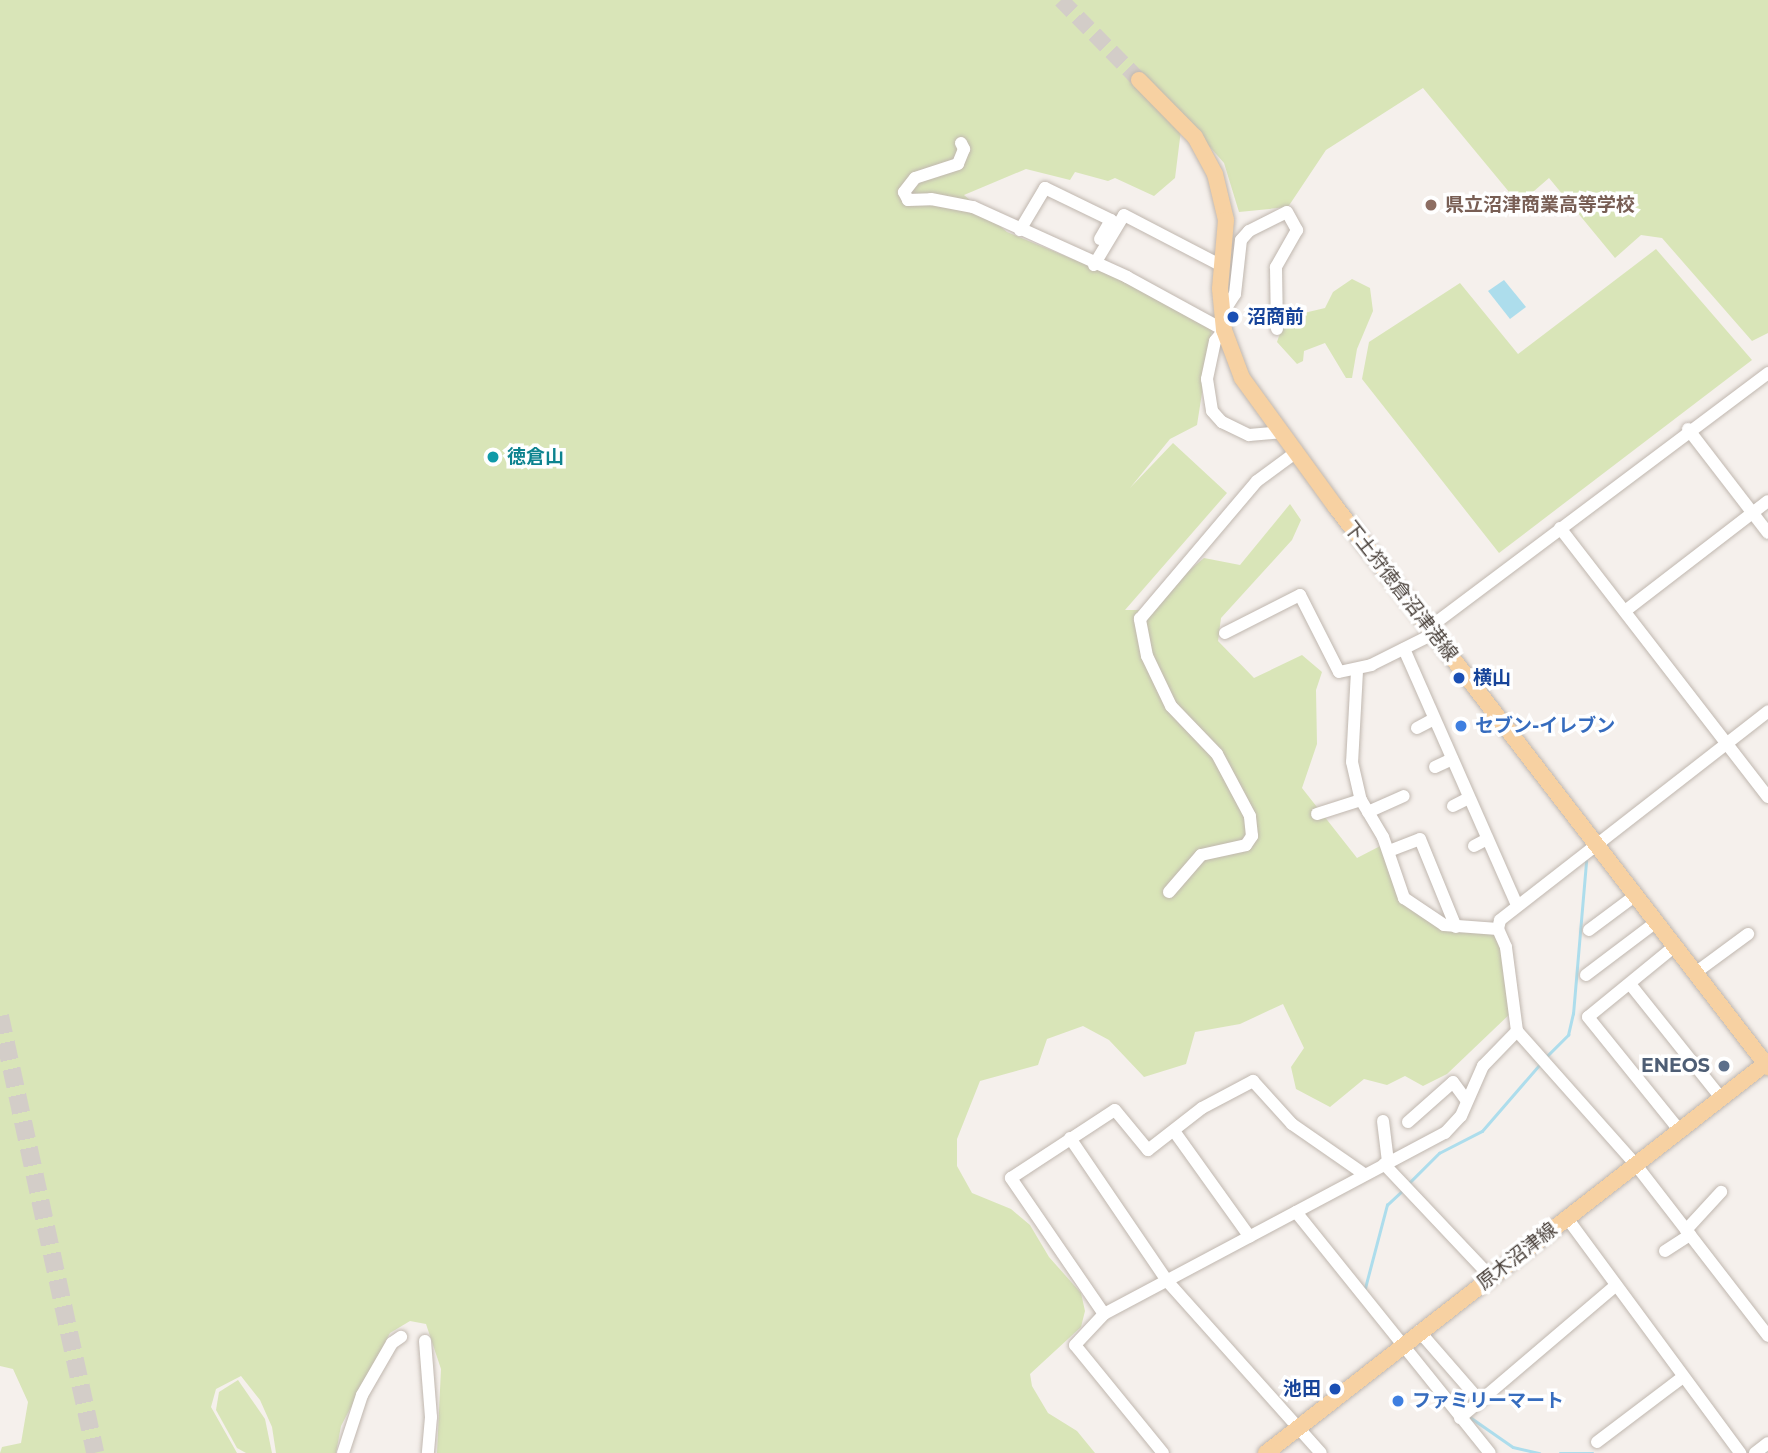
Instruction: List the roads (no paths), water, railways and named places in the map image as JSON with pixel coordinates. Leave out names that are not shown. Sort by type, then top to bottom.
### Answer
[{"type":"main road","name":"下土狩徳倉沼津港線","points":[[1139,80],[1195,137],[1215,174],[1226,220],[1222,266],[1224,330],[1242,378],[1295,453],[1767,1064]]},
{"type":"main road","name":"原木沼津線","points":[[1266,1453],[1408,1340],[1767,1064]]},
{"type":"street","points":[[961,143],[964,149],[958,164],[915,178],[904,192],[908,200],[931,199],[973,206],[1094,265],[1127,277],[1224,330],[1215,341],[1208,379],[1212,411],[1222,422],[1249,435],[1281,432]]},
{"type":"street","points":[[1020,230],[1045,188],[1111,220],[1098,242],[1102,251]]},
{"type":"street","points":[[1222,314],[1235,294],[1241,240],[1249,231],[1287,212],[1297,230],[1276,267],[1277,329]]},
{"type":"street","points":[[1094,265],[1124,215],[1222,266]]},
{"type":"street","points":[[1225,634],[1300,595],[1339,672],[1357,671],[1404,649],[1433,630],[1688,429],[1768,373]]},
{"type":"street","points":[[1688,429],[1768,533]]},
{"type":"street","points":[[1169,892],[1207,850],[1247,845],[1252,836],[1250,816],[1217,754],[1171,706],[1147,656],[1140,619],[1257,481],[1295,453]]},
{"type":"street","points":[[1625,611],[1768,501]]},
{"type":"street","points":[[1560,528],[1768,797]]},
{"type":"street","points":[[1404,649],[1517,905]]},
{"type":"street","points":[[1357,671],[1352,762],[1364,806],[1389,851],[1404,898],[1444,925],[1498,929]]},
{"type":"street","points":[[1768,710],[1517,905],[1500,920],[1498,929],[1506,947],[1517,1031],[1636,1165],[1768,1336]]},
{"type":"street","points":[[1417,728],[1434,719]]},
{"type":"street","points":[[1435,767],[1452,759]]},
{"type":"street","points":[[1317,814],[1404,796]]},
{"type":"street","points":[[1452,806],[1469,798]]},
{"type":"street","points":[[1389,851],[1420,839],[1456,927]]},
{"type":"street","points":[[1474,846],[1487,839]]},
{"type":"street","points":[[1589,930],[1636,895]]},
{"type":"street","points":[[1586,975],[1656,922]]},
{"type":"street","points":[[1695,973],[1748,934]]},
{"type":"street","points":[[1675,946],[1588,1017],[1679,1131]]},
{"type":"street","points":[[1630,984],[1721,1098]]},
{"type":"street","points":[[1163,1453],[1075,1345],[1104,1314],[1445,1133],[1461,1115],[1483,1066],[1517,1031]]},
{"type":"street","points":[[1104,1314],[1011,1178],[1115,1110],[1148,1150],[1202,1108],[1253,1081],[1292,1124],[1364,1174]]},
{"type":"street","points":[[1408,1122],[1453,1082],[1466,1100]]},
{"type":"street","points":[[1383,1121],[1386,1163],[1491,1277]]},
{"type":"street","points":[[1174,1131],[1250,1237]]},
{"type":"street","points":[[1070,1138],[1168,1282],[1299,1425],[1321,1453]]},
{"type":"street","points":[[1665,1251],[1688,1232],[1721,1192]]},
{"type":"street","points":[[1296,1212],[1408,1340],[1490,1453]]},
{"type":"street","points":[[1567,1218],[1740,1453]]},
{"type":"street","points":[[1464,1414],[1616,1285]]},
{"type":"street","points":[[343,1453],[362,1395],[392,1343],[401,1337]]},
{"type":"street","points":[[1408,1340],[1480,1401]]},
{"type":"street","points":[[425,1341],[431,1417],[429,1453]]},
{"type":"street","points":[[1597,1442],[1684,1377]]},
{"type":"street","points":[[1755,1453],[1768,1443]]},
{"type":"water","points":[[1504,280],[1526,307],[1510,319],[1488,291]]},
{"type":"waterway","points":[[1545,1058],[1568,1035],[1573,1014],[1586,862]]},
{"type":"waterway","points":[[1408,1184],[1439,1153],[1482,1131],[1541,1063]]},
{"type":"waterway","points":[[1365,1288],[1387,1205],[1404,1189]]},
{"type":"waterway","points":[[1470,1417],[1513,1447],[1539,1453]]},
{"type":"waterway","points":[[1560,1453],[1593,1453]]},
{"type":"tunnel","points":[[1061,0],[1139,80]]},
{"type":"tunnel","points":[[0,1016],[95,1453]]},
{"type":"place","name":"県立沼津商業高等学校","points":[[1431,205]]},
{"type":"place","name":"沼商前","points":[[1233,317]]},
{"type":"place","name":"徳倉山","points":[[493,457]]},
{"type":"place","name":"横山","points":[[1459,678]]},
{"type":"place","name":"セブン-イレブン","points":[[1461,726]]},
{"type":"place","name":"ENEOS","points":[[1724,1066]]},
{"type":"place","name":"池田","points":[[1335,1389]]},
{"type":"place","name":"ファミリーマート","points":[[1398,1401]]}]
